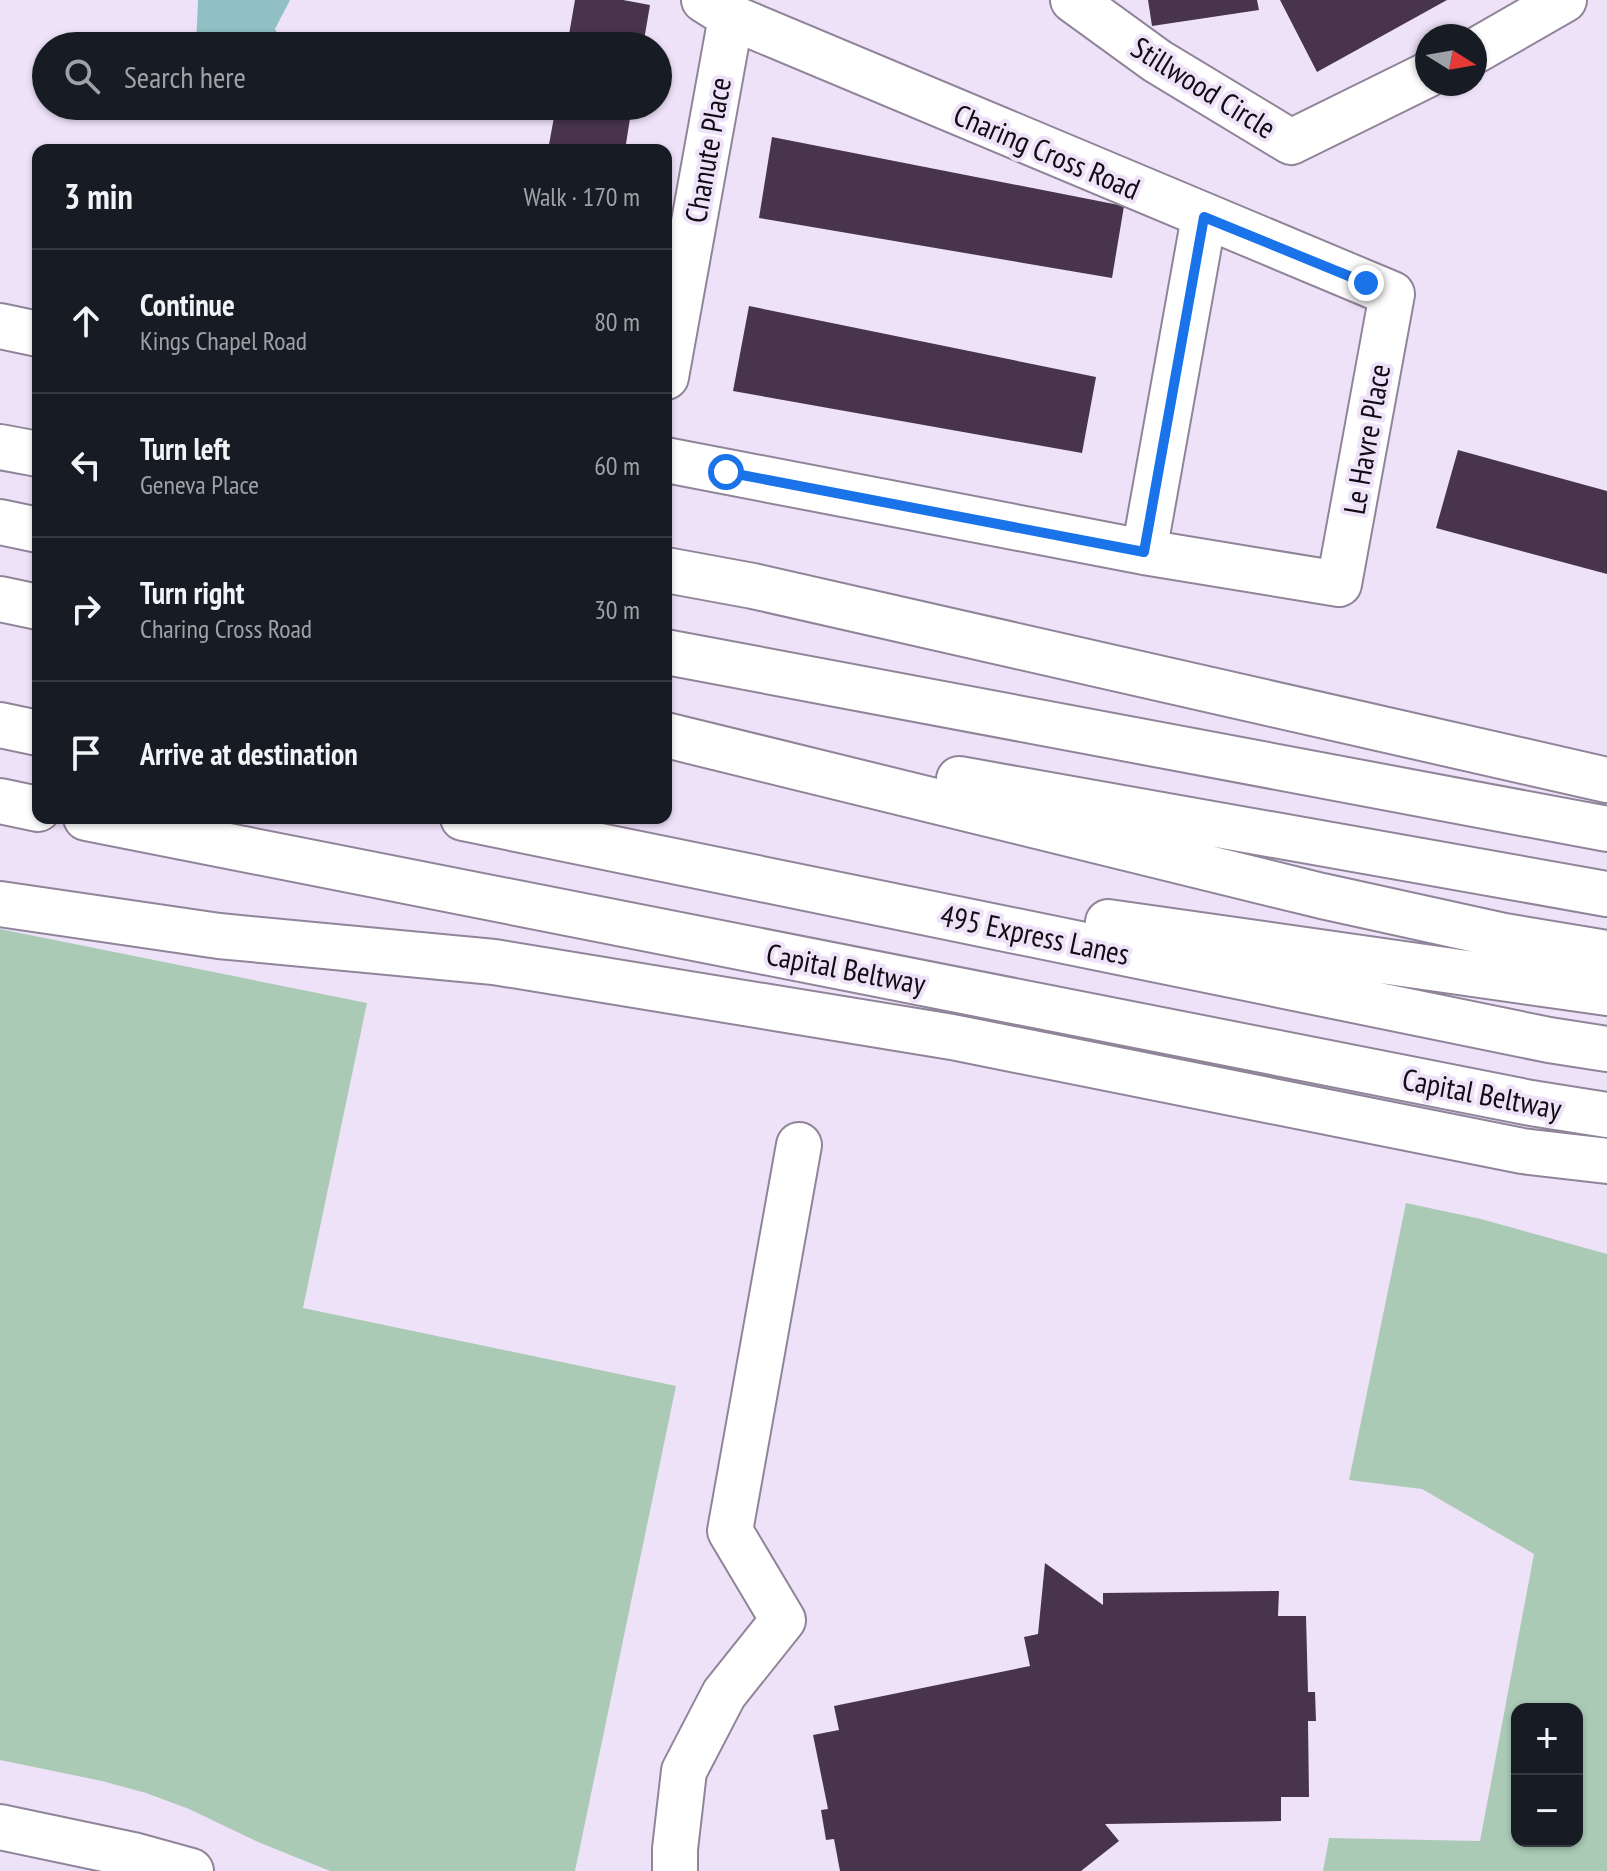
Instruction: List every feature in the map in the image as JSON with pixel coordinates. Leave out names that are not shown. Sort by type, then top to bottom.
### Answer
[{"type":"main road","name":"Stillwood Circle","points":[[1073,0],[1157,61],[1291,142],[1415,81]]},
{"type":"main road","points":[[1487,44],[1564,0]]},
{"type":"main road","name":"Charing Cross Road","points":[[717,9],[1392,294]]},
{"type":"main road","name":"Chanute Place","points":[[672,334],[717,9]]},
{"type":"main road","points":[[672,461],[1144,552],[1204,217]]},
{"type":"main road","name":"Le Havre Place","points":[[1144,552],[1339,584],[1392,294]]},
{"type":"main road","points":[[0,326],[32,333]]},
{"type":"main road","points":[[0,447],[32,453]]},
{"type":"main road","points":[[0,522],[32,529]]},
{"type":"main road","points":[[672,571],[753,586],[1607,780]]},
{"type":"main road","points":[[0,599],[32,606]]},
{"type":"main road","points":[[672,653],[1607,829]]},
{"type":"main road","points":[[0,725],[32,732]]},
{"type":"main road","points":[[672,728],[1607,894]]},
{"type":"main road","points":[[672,736],[1322,896],[1504,936],[1607,953]]},
{"type":"main road","points":[[0,801],[32,808]]},
{"type":"main road","name":"Capital Beltway","points":[[116,824],[1500,1097],[1607,1115]]},
{"type":"main road","name":"495 Express Lanes","points":[[493,824],[1549,1040],[1607,1049]]},
{"type":"main road","points":[[670,860],[1607,993]]},
{"type":"main road","points":[[0,904],[219,936],[494,962],[952,1037],[1522,1151],[1607,1161]]},
{"type":"main road","points":[[675,1871],[684,1771],[724,1694],[783,1620],[730,1531],[799,1145]]},
{"type":"main road","points":[[0,1827],[133,1855],[191,1871]]},
{"type":"shaded area","points":[[198,0],[290,0],[275,29],[277,32],[197,32]]},
{"type":"shaded area","points":[[0,929],[367,1003],[303,1308],[676,1386],[575,1871],[330,1871],[146,1793],[0,1760]]},
{"type":"shaded area","points":[[1406,1203],[1481,1219],[1607,1254],[1607,1871],[1323,1871],[1329,1838],[1480,1841],[1534,1554],[1422,1489],[1349,1480]]},
{"type":"building","points":[[575,0],[623,0],[650,5],[645,32],[569,32]]},
{"type":"building","points":[[1148,0],[1257,0],[1259,10],[1152,26]]},
{"type":"building","points":[[1280,0],[1447,0],[1317,72]]},
{"type":"building","points":[[553,120],[630,120],[626,144],[549,144]]},
{"type":"building","points":[[772,137],[1124,206],[1112,278],[759,218]]},
{"type":"building","points":[[749,306],[1096,377],[1082,453],[733,391]]},
{"type":"building","points":[[1458,450],[1607,491],[1607,574],[1436,528]]},
{"type":"building","points":[[1045,1563],[1103,1605],[1103,1593],[1279,1591],[1278,1616],[1306,1616],[1308,1692],[1315,1692],[1316,1721],[1308,1721],[1309,1797],[1281,1797],[1281,1821],[1105,1824],[1119,1841],[1081,1871],[840,1871],[834,1839],[826,1840],[821,1810],[828,1809],[813,1735],[839,1730],[834,1706],[1030,1666],[1024,1637],[1038,1634]]},
{"type":"route","points":[[726,472],[1144,552],[1204,217],[1366,283]]}]
